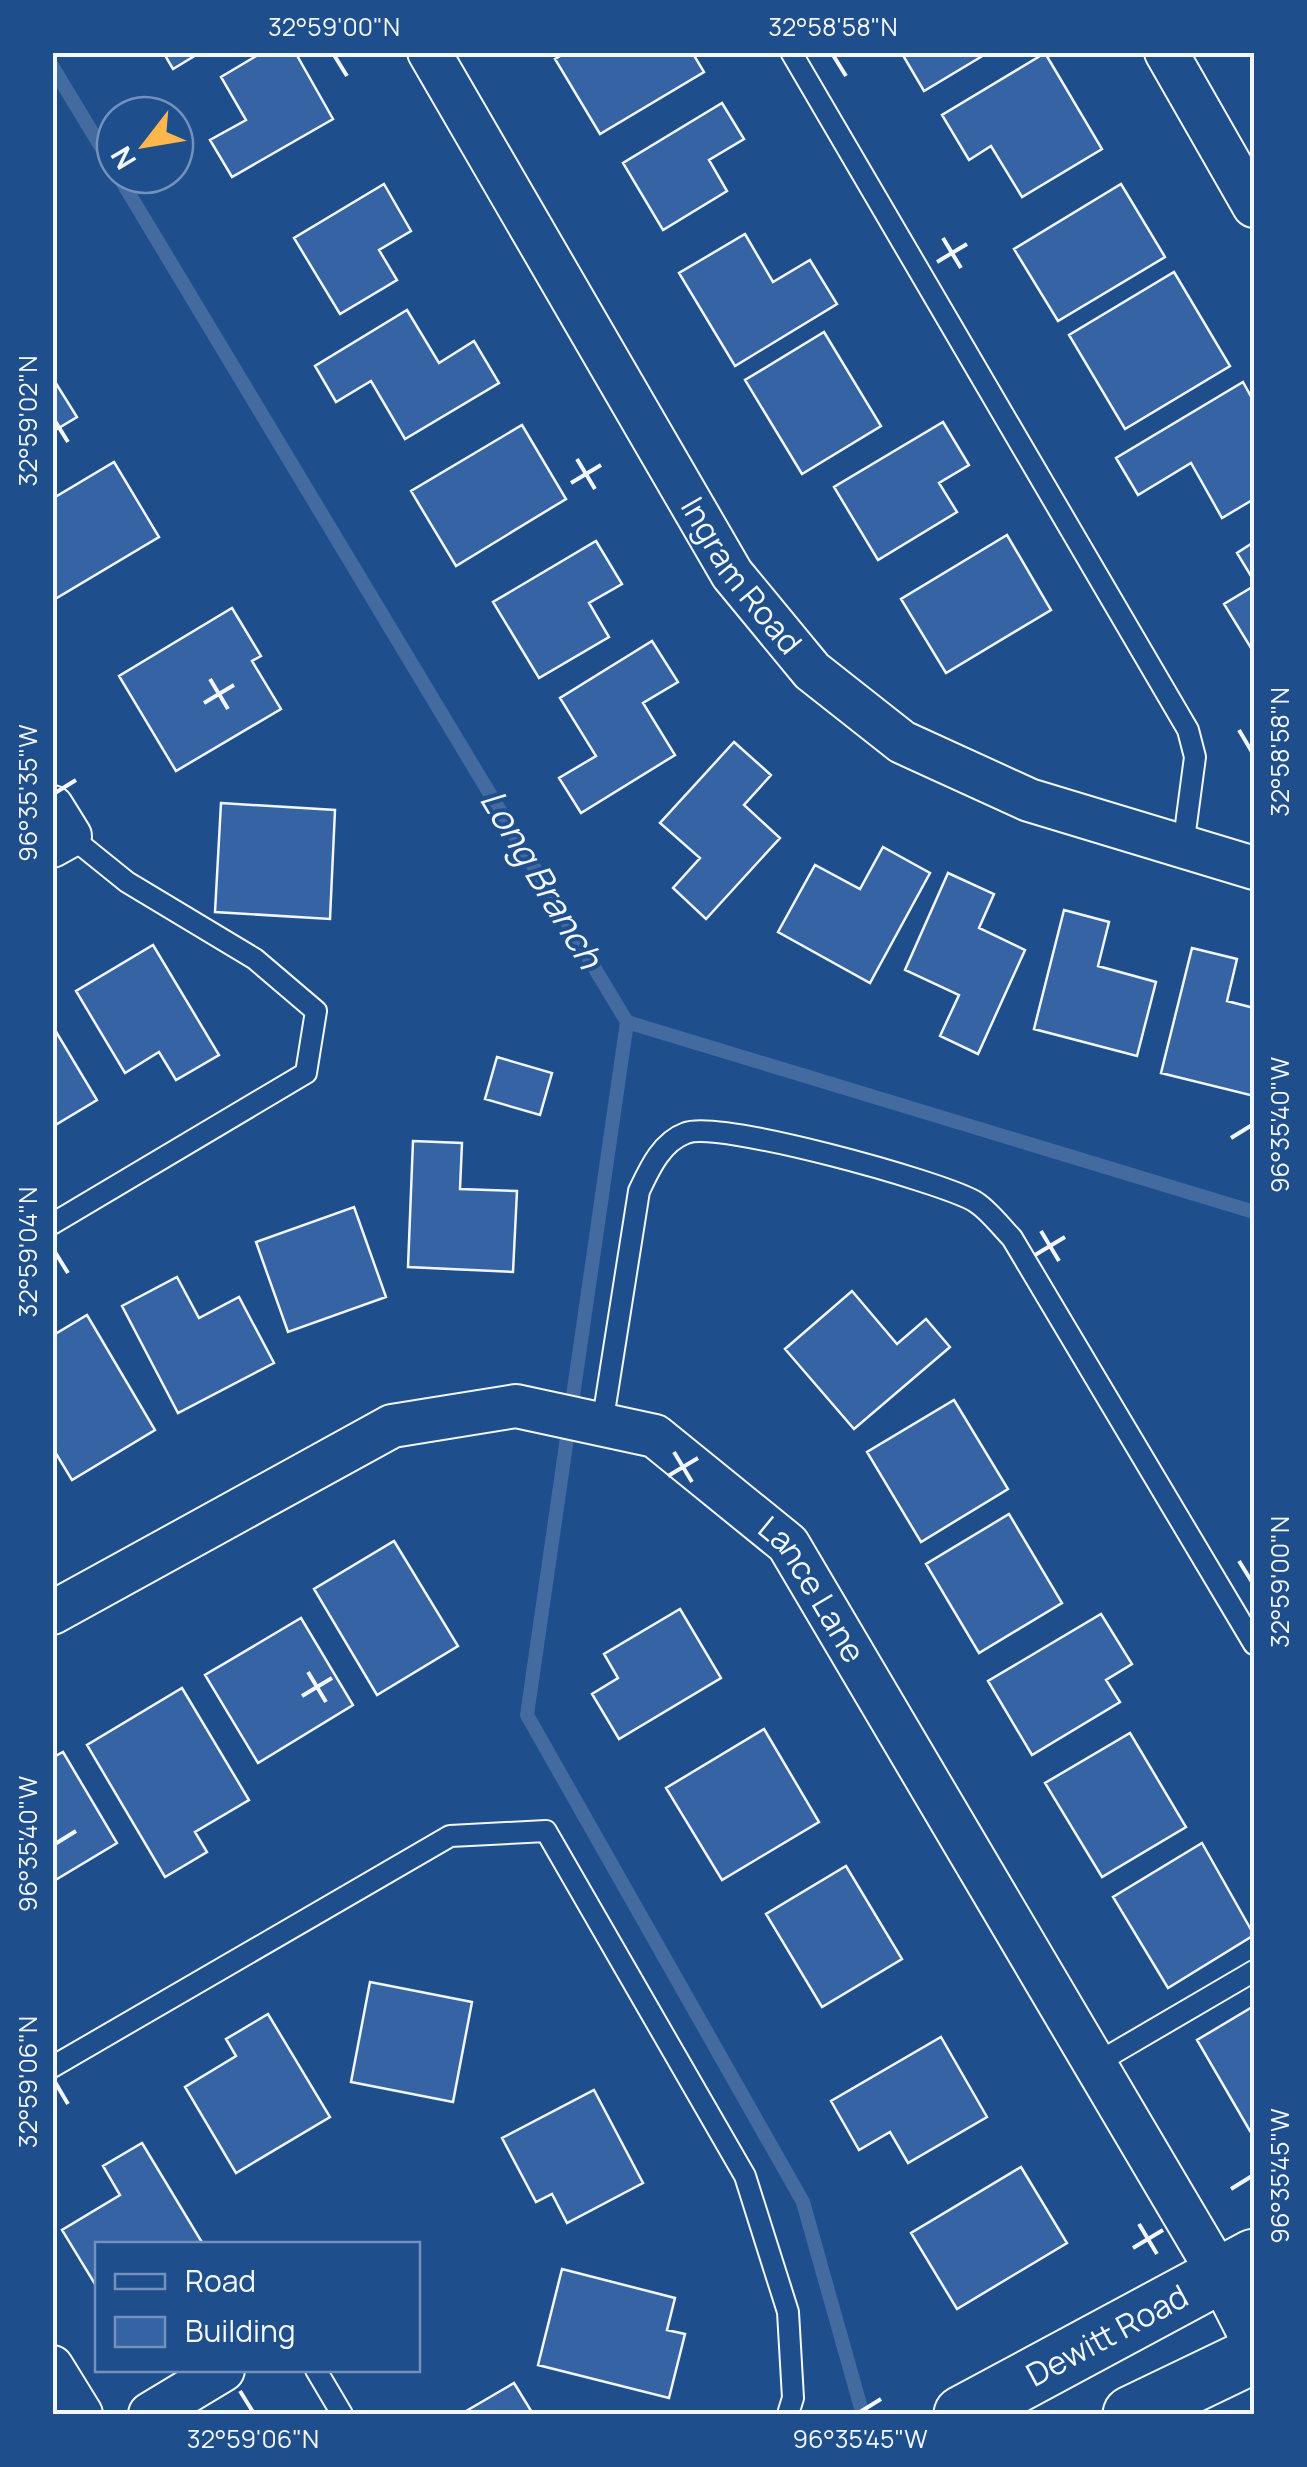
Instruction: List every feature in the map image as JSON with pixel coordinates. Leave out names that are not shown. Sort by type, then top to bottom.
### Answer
[{"type":"main road","name":"Dewitt Road","points":[[962,2414],[1237,2266]]},
{"type":"main road","points":[[1131,2414],[1254,2355]]},
{"type":"street","name":"Ingram Road","points":[[429,52],[732,574],[812,671],[902,742],[1029,800],[1254,868]]},
{"type":"street","points":[[1166,52],[1254,206]]},
{"type":"street","name":"Lance Lane","points":[[52,1613],[392,1426],[516,1406],[655,1436],[788,1544],[1095,2064],[1237,2266],[1254,2343]]},
{"type":"street","points":[[52,2367],[80,2414]]},
{"type":"street","points":[[150,2414],[220,2372]]},
{"type":"lane","points":[[792,52],[1188,730],[1195,757],[1183,846]]},
{"type":"lane","points":[[52,1224],[306,1073],[316,1012],[256,960],[127,882],[58,830]]},
{"type":"lane","points":[[602,1425],[639,1191],[654,1158],[686,1132],[724,1130],[925,1181],[976,1202],[1012,1238],[1254,1644]]},
{"type":"lane","points":[[52,2066],[450,1836],[546,1832],[745,2176],[788,2312],[793,2398],[788,2414]]},
{"type":"lane","points":[[1095,2064],[1254,1971]]},
{"type":"lane","points":[[317,2372],[342,2414]]},
{"type":"building","points":[[163,52],[201,52],[173,69]]},
{"type":"building","points":[[263,52],[295,52],[333,119],[232,177],[210,140],[246,120],[221,77]]},
{"type":"building","points":[[567,52],[692,52],[704,72],[600,134],[555,59]]},
{"type":"building","points":[[901,52],[989,52],[924,91]]},
{"type":"building","points":[[1045,53],[1102,149],[1022,197],[991,146],[969,160],[942,115]]},
{"type":"building","points":[[722,103],[744,139],[709,160],[727,191],[663,230],[623,163]]},
{"type":"building","points":[[384,184],[411,231],[379,250],[397,280],[340,314],[294,238]]},
{"type":"building","points":[[1121,184],[1165,257],[1058,321],[1014,249]]},
{"type":"building","points":[[745,234],[773,282],[810,260],[837,304],[735,366],[679,273]]},
{"type":"building","points":[[1174,272],[1230,366],[1125,429],[1069,335]]},
{"type":"building","points":[[407,310],[439,363],[474,341],[499,383],[405,439],[371,381],[336,402],[315,366]]},
{"type":"building","points":[[824,332],[881,426],[802,474],[745,380]]},
{"type":"building","points":[[52,377],[77,417],[52,432]]},
{"type":"building","points":[[1243,382],[1254,402],[1254,499],[1222,518],[1191,463],[1138,495],[1116,458]]},
{"type":"building","points":[[943,422],[969,465],[939,483],[957,512],[878,560],[834,487]]},
{"type":"building","points":[[522,425],[566,499],[456,566],[411,491]]},
{"type":"building","points":[[114,462],[159,537],[55,599],[52,499]]},
{"type":"building","points":[[1007,535],[1051,610],[946,673],[901,599]]},
{"type":"building","points":[[596,541],[622,584],[589,603],[609,637],[539,678],[493,602]]},
{"type":"building","points":[[1254,542],[1254,581],[1237,553]]},
{"type":"building","points":[[1254,586],[1254,646],[1251,648],[1224,604]]},
{"type":"building","points":[[232,608],[261,656],[252,661],[281,709],[176,771],[119,676]]},
{"type":"building","points":[[652,641],[678,682],[643,703],[675,755],[581,813],[559,778],[596,756],[560,698]]},
{"type":"building","points":[[734,742],[771,775],[744,805],[780,838],[706,919],[673,888],[700,858],[660,823]]},
{"type":"building","points":[[221,803],[335,810],[330,919],[215,912]]},
{"type":"building","points":[[883,847],[930,873],[870,983],[778,932],[815,865],[860,889]]},
{"type":"building","points":[[948,873],[994,894],[979,928],[1025,950],[978,1054],[940,1036],[959,995],[905,970]]},
{"type":"building","points":[[1064,910],[1109,922],[1098,966],[1156,982],[1137,1056],[1034,1029]]},
{"type":"building","points":[[153,945],[219,1055],[176,1080],[159,1052],[125,1073],[76,991]]},
{"type":"building","points":[[1192,948],[1237,959],[1227,1001],[1254,1008],[1254,1096],[1161,1073]]},
{"type":"building","points":[[52,1025],[97,1100],[52,1127]]},
{"type":"building","points":[[497,1057],[552,1073],[540,1115],[485,1099]]},
{"type":"building","points":[[413,1141],[462,1143],[460,1189],[517,1191],[513,1272],[408,1267]]},
{"type":"building","points":[[354,1207],[386,1297],[288,1332],[256,1242]]},
{"type":"building","points":[[177,1277],[199,1318],[239,1297],[274,1363],[178,1413],[122,1306]]},
{"type":"building","points":[[852,1291],[897,1344],[926,1319],[950,1347],[854,1429],[785,1349]]},
{"type":"building","points":[[87,1315],[155,1430],[72,1480],[52,1447],[52,1336]]},
{"type":"building","points":[[954,1400],[1008,1489],[921,1542],[867,1452]]},
{"type":"building","points":[[1009,1514],[1062,1603],[979,1653],[926,1564]]},
{"type":"building","points":[[394,1541],[458,1646],[377,1695],[314,1589]]},
{"type":"building","points":[[680,1609],[721,1678],[619,1739],[592,1694],[618,1678],[604,1654]]},
{"type":"building","points":[[1101,1614],[1132,1664],[1106,1680],[1120,1702],[1032,1755],[988,1681]]},
{"type":"building","points":[[301,1618],[353,1705],[258,1763],[205,1675]]},
{"type":"building","points":[[182,1688],[249,1800],[195,1832],[207,1852],[165,1877],[87,1745]]},
{"type":"building","points":[[764,1729],[819,1822],[722,1880],[666,1788]]},
{"type":"building","points":[[1130,1733],[1186,1827],[1102,1877],[1045,1783]]},
{"type":"building","points":[[63,1752],[117,1843],[52,1882],[52,1758]]},
{"type":"building","points":[[1202,1843],[1254,1935],[1168,1988],[1113,1897]]},
{"type":"building","points":[[846,1866],[902,1959],[822,2007],[766,1914]]},
{"type":"building","points":[[370,1982],[472,2002],[453,2102],[351,2082]]},
{"type":"building","points":[[1254,2006],[1254,2129],[1250,2131],[1197,2040]]},
{"type":"building","points":[[268,2014],[330,2117],[236,2173],[185,2087],[236,2056],[226,2039]]},
{"type":"building","points":[[941,2037],[987,2117],[908,2163],[890,2132],[859,2150],[831,2101]]},
{"type":"building","points":[[594,2090],[643,2183],[567,2223],[552,2194],[536,2202],[502,2138]]},
{"type":"building","points":[[142,2143],[202,2242],[95,2242],[95,2284],[62,2230],[120,2195],[103,2166]]},
{"type":"building","points":[[1021,2167],[1067,2243],[957,2309],[911,2233]]},
{"type":"building","points":[[562,2269],[675,2298],[667,2330],[685,2334],[669,2398],[538,2365]]},
{"type":"building","points":[[514,2383],[533,2414],[461,2414]]},
{"type":"waterway","name":"Long Branch","points":[[52,66],[95,137]]},
{"type":"waterway","name":"Long Branch","points":[[130,195],[627,1022],[1254,1212]]},
{"type":"waterway","points":[[627,1022],[527,1715],[803,2202],[861,2408]]}]
